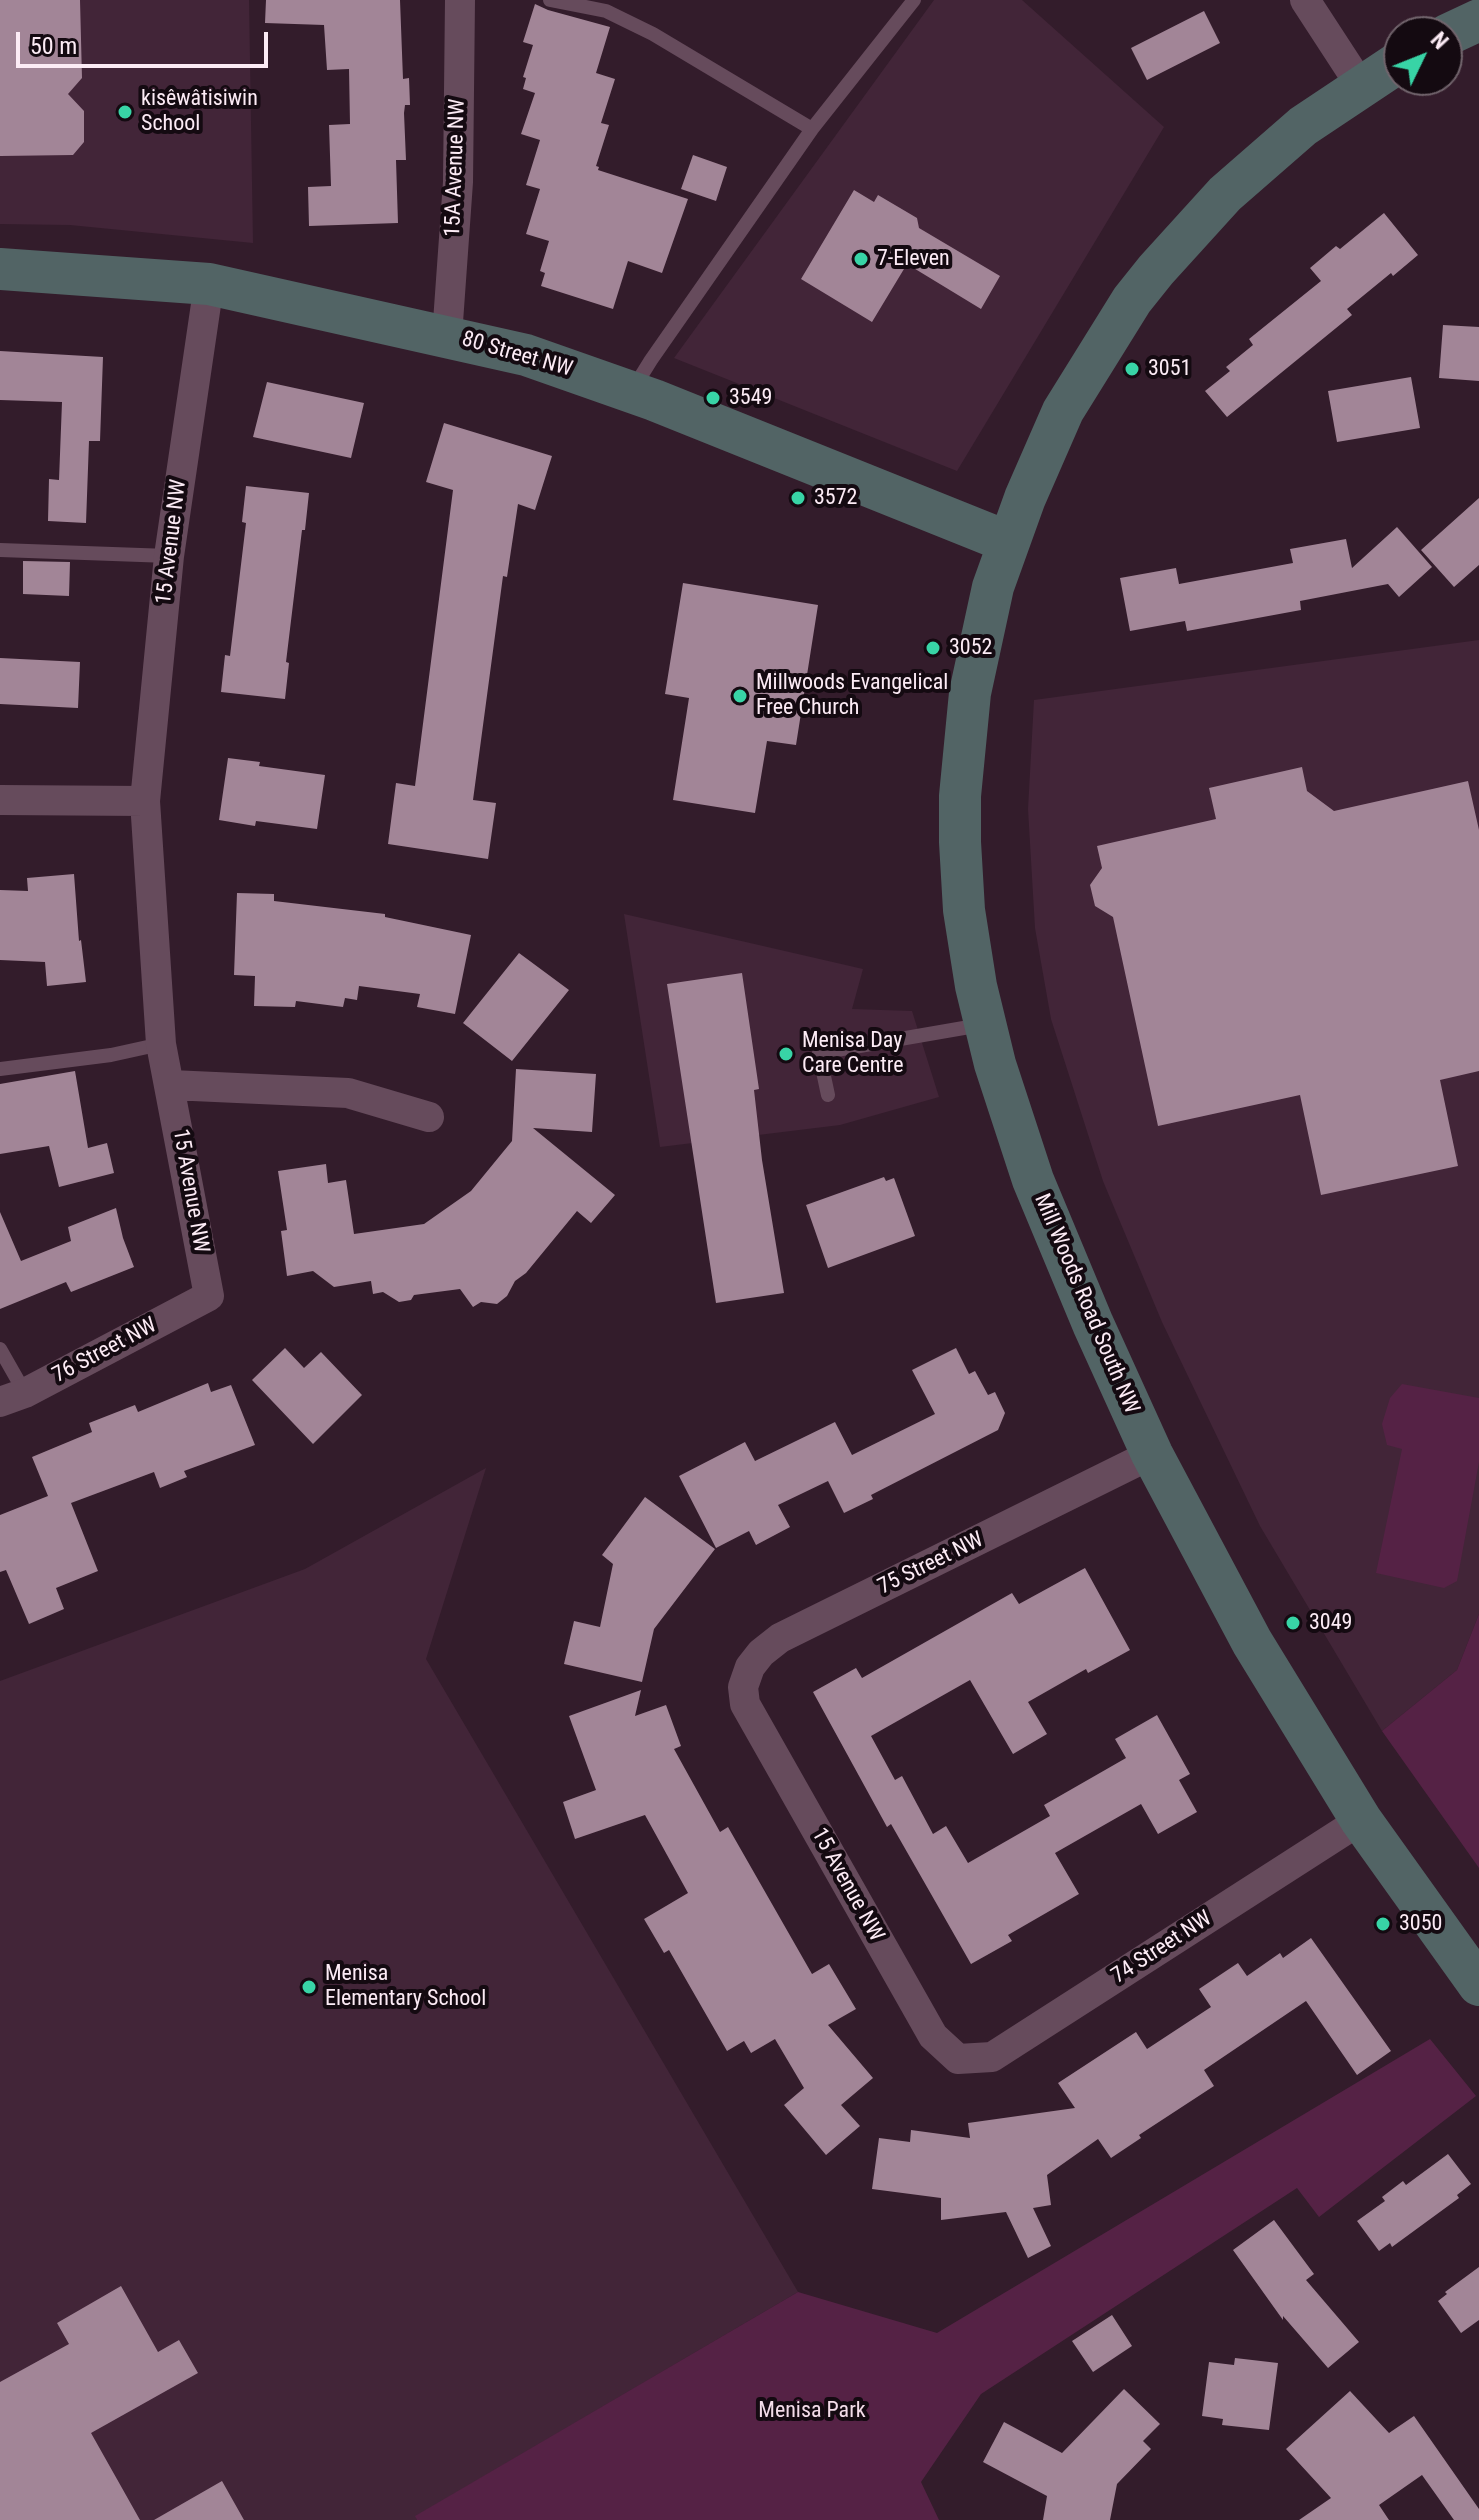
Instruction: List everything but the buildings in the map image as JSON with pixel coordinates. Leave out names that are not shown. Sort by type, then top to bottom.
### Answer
[{"type":"street","name":"15A Avenue NW","points":[[447,336],[458,182],[460,0]]},
{"type":"street","points":[[1305,0],[1361,86]]},
{"type":"street","name":"Mill Woods Road South NW","points":[[1383,72],[1303,126],[1225,194],[1140,290],[1063,411],[1008,542],[980,640],[970,693],[960,796],[960,842],[964,910],[976,986],[1011,1118],[1087,1310],[1152,1454],[1224,1592],[1361,1820],[1479,1985]]},
{"type":"street","name":"80 Street NW","points":[[0,269],[209,284],[526,355],[632,391],[1008,542]]},
{"type":"street","name":"15 Avenue NW","points":[[209,284],[169,556],[145,801],[161,1044],[209,1296]]},
{"type":"street","points":[[0,800],[145,801]]},
{"type":"street","points":[[171,1085],[348,1093],[429,1117]]},
{"type":"street","name":"76 Street NW","points":[[12,1398],[209,1296]]},
{"type":"street","name":"75 Street NW","points":[[745,1704],[743,1687],[750,1667],[761,1653],[780,1638],[1152,1454]]},
{"type":"street","name":"15 Avenue NW","points":[[745,1704],[933,2036],[958,2059]]},
{"type":"street","name":"74 Street NW","points":[[958,2059],[992,2057],[1361,1820]]},
{"type":"lane","points":[[550,0],[606,11],[653,34],[812,129]]},
{"type":"lane","points":[[632,391],[812,129],[914,0]]},
{"type":"lane","points":[[0,550],[169,556]]},
{"type":"lane","points":[[828,1095],[819,1053],[985,1024]]},
{"type":"lane","points":[[0,1069],[111,1055],[161,1044]]},
{"type":"lane","points":[[0,1349],[12,1398]]},
{"type":"shaded area","name":"kisêwâtisiwin School","points":[[0,0],[249,0],[253,243],[70,225],[0,224]]},
{"type":"shaded area","points":[[934,0],[1022,0],[1164,127],[957,471],[674,358]]},
{"type":"shaded area","points":[[1479,640],[1479,1614],[1457,1670],[1382,1731],[1260,1526],[1162,1322],[1103,1181],[1051,1019],[1035,928],[1028,809],[1034,700]]},
{"type":"shaded area","name":"Menisa Day Care Centre","points":[[624,914],[863,969],[852,1009],[912,1011],[939,1097],[840,1125],[660,1147]]},
{"type":"shaded area","name":"Menisa Elementary School","points":[[486,1468],[426,1659],[798,2292],[416,2516],[417,2520],[0,2520],[0,1681],[305,1569]]},
{"type":"green space","points":[[1402,1384],[1479,1398],[1479,1462],[1457,1581],[1444,1588],[1376,1573],[1402,1449],[1387,1445],[1382,1424],[1390,1398]]},
{"type":"green space","points":[[1479,1614],[1479,1868],[1382,1731],[1457,1670]]},
{"type":"green space","name":"Menisa Park","points":[[1430,2039],[1476,2096],[1319,2217],[1297,2188],[981,2394],[921,2482],[939,2520],[417,2520],[415,2516],[798,2292],[937,2333]]},
{"type":"place","name":"kisêwâtisiwin School","points":[[125,112]]},
{"type":"place","name":"7-Eleven","points":[[861,259]]},
{"type":"place","name":"3051","points":[[1132,369]]},
{"type":"place","name":"3549","points":[[713,398]]},
{"type":"place","name":"3572","points":[[798,498]]},
{"type":"place","name":"3052","points":[[933,648]]},
{"type":"place","name":"Millwoods Evangelical Free Church","points":[[740,696]]},
{"type":"place","name":"Menisa Day Care Centre","points":[[786,1054]]},
{"type":"place","name":"3049","points":[[1293,1623]]},
{"type":"place","name":"3050","points":[[1383,1924]]},
{"type":"place","name":"Menisa Elementary School","points":[[309,1987]]}]
